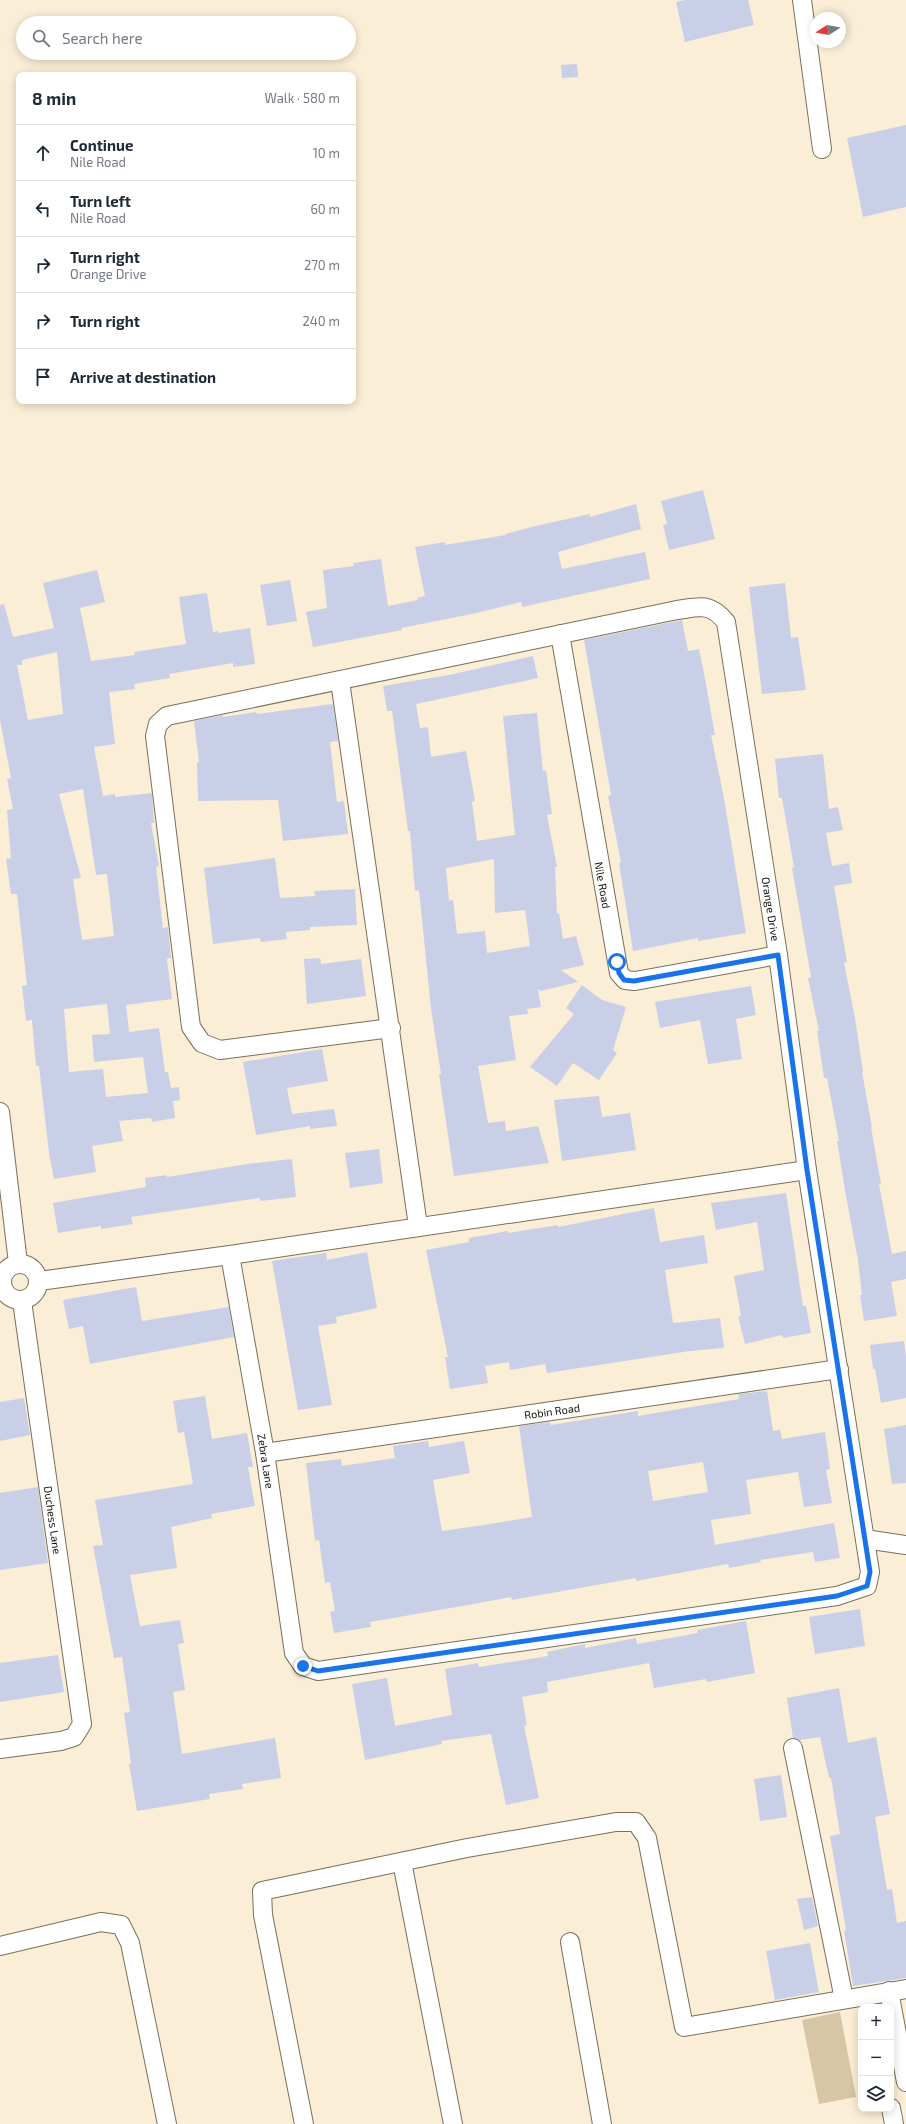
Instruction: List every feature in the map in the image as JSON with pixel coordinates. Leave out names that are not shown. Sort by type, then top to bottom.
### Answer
[{"type":"street","points":[[802,0],[822,149]]},
{"type":"street","name":"Orange Drive","points":[[560,634],[703,606],[711,608],[720,614],[726,622],[778,955],[807,1170],[870,1572],[867,1586]]},
{"type":"street","points":[[391,1028],[220,1050],[202,1043],[191,1027],[155,736],[158,724],[167,716],[560,634]]},
{"type":"street","name":"Nile Road","points":[[560,634],[619,973],[624,980],[634,981],[778,955]]},
{"type":"street","points":[[340,681],[391,1028],[418,1226]]},
{"type":"street","points":[[0,1112],[8,1270],[2,1284],[10,1297],[31,1298],[37,1290],[39,1281],[36,1271],[28,1265],[8,1270]]},
{"type":"street","points":[[39,1281],[230,1255],[418,1226],[807,1170]]},
{"type":"street","name":"Zebra Lane","points":[[230,1255],[265,1453],[294,1653],[303,1666],[318,1671],[326,1670],[837,1596],[867,1586]]},
{"type":"street","name":"Duchess Lane","points":[[0,1749],[61,1741],[74,1737],[82,1724],[10,1297]]},
{"type":"street","name":"Robin Road","points":[[265,1453],[839,1369]]},
{"type":"street","points":[[865,1539],[906,1545]]},
{"type":"street","points":[[793,1748],[844,1999]]},
{"type":"street","points":[[304,2124],[263,1915],[262,1891],[402,1862],[616,1822],[636,1822],[647,1838],[684,2027],[844,1999],[870,2001],[897,1990],[906,2082]]},
{"type":"street","points":[[402,1862],[453,2124]]},
{"type":"street","points":[[0,1946],[101,1922],[121,1925],[130,1943],[167,2124]]},
{"type":"street","points":[[570,1942],[602,2124]]},
{"type":"street","points":[[892,2112],[894,2124]]},
{"type":"shaded area","points":[[840,2012],[856,2097],[819,2104],[802,2020]]},
{"type":"building","points":[[685,0],[748,0],[754,25],[685,42],[676,2]]},
{"type":"building","points":[[577,64],[578,77],[562,78],[561,65]]},
{"type":"building","points":[[906,125],[906,207],[863,217],[847,138]]},
{"type":"building","points":[[703,490],[715,539],[669,550],[663,525],[667,524],[661,501]]},
{"type":"building","points":[[636,504],[641,529],[558,552],[562,569],[645,552],[650,579],[522,607],[521,602],[472,614],[401,628],[402,630],[313,647],[306,612],[327,608],[323,570],[354,566],[353,563],[381,559],[388,606],[418,600],[417,598],[425,596],[415,547],[445,542],[445,545],[506,535],[505,534],[540,525],[590,514],[590,517]]},
{"type":"building","points":[[97,570],[105,602],[80,608],[91,661],[135,655],[134,652],[186,644],[179,597],[207,593],[213,632],[218,631],[218,633],[250,628],[255,664],[233,667],[233,663],[169,674],[170,678],[134,684],[135,689],[109,692],[115,744],[94,747],[103,796],[115,794],[115,797],[152,793],[154,823],[151,823],[159,866],[156,867],[163,928],[168,927],[171,958],[167,959],[172,999],[126,1005],[129,1032],[159,1028],[165,1072],[168,1072],[171,1088],[179,1087],[180,1100],[173,1101],[175,1118],[152,1122],[151,1118],[119,1121],[123,1141],[92,1146],[96,1172],[54,1179],[49,1153],[39,1066],[36,1066],[32,1020],[26,1021],[22,986],[27,985],[17,894],[11,894],[6,859],[11,858],[7,810],[13,809],[7,779],[11,778],[0,720],[0,605],[4,604],[13,637],[54,628],[43,583]],"holes":[[[57,652],[63,714],[28,720],[17,665],[22,665],[22,660]],[[83,789],[96,875],[107,874],[114,936],[82,940],[73,879],[81,878],[59,794]],[[107,1004],[110,1034],[92,1035],[94,1062],[143,1057],[148,1093],[106,1097],[103,1069],[69,1072],[64,1009]]]},
{"type":"building","points":[[290,580],[297,621],[267,626],[260,585]]},
{"type":"building","points":[[785,583],[791,638],[798,637],[806,690],[762,694],[749,587]]},
{"type":"building","points":[[682,620],[688,651],[699,649],[704,673],[715,735],[711,735],[724,798],[746,933],[698,941],[698,938],[633,951],[619,863],[621,862],[608,796],[611,795],[584,640]]},
{"type":"building","points":[[533,656],[538,678],[416,704],[420,728],[428,727],[431,757],[466,751],[475,801],[472,802],[477,841],[515,835],[503,716],[537,713],[543,771],[546,770],[552,814],[547,815],[557,867],[555,867],[557,914],[559,913],[563,939],[576,936],[584,965],[561,970],[578,982],[541,991],[538,989],[541,1007],[527,1009],[528,1014],[509,1016],[516,1060],[478,1066],[488,1123],[505,1121],[506,1131],[538,1126],[549,1163],[454,1176],[431,1009],[419,890],[415,891],[410,831],[408,831],[392,711],[387,711],[383,686],[449,675]],"holes":[[[494,859],[495,913],[525,910],[530,946],[487,953],[485,931],[457,934],[453,900],[449,901],[446,868]]]},
{"type":"building","points":[[333,704],[338,741],[330,742],[337,802],[344,801],[348,834],[283,841],[278,800],[198,801],[197,762],[199,762],[194,721],[223,715],[223,717],[256,712],[257,714]]},
{"type":"building","points":[[823,754],[829,809],[838,807],[843,830],[826,833],[832,866],[849,863],[852,883],[834,886],[847,962],[844,963],[855,1018],[862,1072],[881,1184],[879,1184],[892,1254],[906,1251],[906,1279],[891,1282],[897,1316],[864,1321],[860,1295],[862,1295],[858,1260],[837,1141],[839,1141],[827,1078],[824,1078],[817,1031],[819,1031],[808,978],[811,977],[792,868],[794,867],[782,798],[779,798],[775,759]]},
{"type":"building","points":[[275,858],[280,898],[315,896],[314,891],[355,889],[357,925],[310,927],[310,930],[286,932],[287,939],[261,942],[260,938],[213,944],[204,868]]},
{"type":"building","points":[[320,958],[321,964],[361,959],[366,996],[307,1004],[304,959]]},
{"type":"building","points":[[582,985],[602,1000],[626,1007],[613,1050],[617,1053],[599,1080],[573,1063],[557,1086],[530,1067],[574,1014],[566,1008]]},
{"type":"building","points":[[751,986],[756,1015],[736,1019],[742,1059],[708,1064],[700,1020],[660,1028],[655,1002]]},
{"type":"building","points":[[322,1049],[328,1081],[287,1088],[292,1114],[334,1109],[337,1126],[310,1129],[310,1126],[256,1135],[243,1062]]},
{"type":"building","points":[[599,1096],[602,1117],[630,1113],[636,1150],[562,1161],[554,1100]]},
{"type":"building","points":[[379,1149],[383,1183],[350,1188],[345,1153]]},
{"type":"building","points":[[292,1159],[296,1197],[260,1201],[260,1198],[131,1217],[133,1224],[101,1229],[101,1226],[58,1233],[53,1203],[146,1187],[145,1178],[167,1175],[167,1177],[247,1164]]},
{"type":"building","points":[[786,1193],[803,1306],[806,1306],[811,1333],[783,1338],[782,1335],[745,1344],[738,1316],[741,1316],[734,1276],[764,1270],[757,1222],[716,1230],[711,1203]]},
{"type":"building","points":[[654,1208],[660,1242],[704,1235],[708,1263],[665,1270],[673,1323],[720,1318],[724,1348],[690,1351],[547,1373],[545,1364],[510,1370],[509,1362],[485,1366],[488,1383],[450,1389],[445,1357],[448,1357],[426,1250],[469,1242],[469,1238],[508,1231],[508,1233],[558,1225],[558,1227]]},
{"type":"building","points":[[367,1252],[377,1308],[336,1317],[337,1323],[318,1326],[332,1405],[298,1410],[272,1261],[326,1253],[327,1260]]},
{"type":"building","points":[[136,1287],[142,1321],[229,1307],[234,1337],[90,1364],[83,1326],[69,1329],[63,1300]]},
{"type":"building","points":[[904,1341],[906,1358],[906,1398],[881,1403],[875,1369],[873,1369],[870,1345]]},
{"type":"building","points":[[767,1391],[773,1431],[780,1430],[782,1439],[825,1432],[830,1469],[826,1470],[832,1503],[804,1507],[798,1472],[746,1480],[751,1514],[711,1520],[715,1545],[834,1523],[840,1558],[815,1562],[813,1552],[760,1560],[761,1562],[729,1568],[728,1564],[636,1581],[636,1578],[512,1600],[511,1597],[370,1622],[371,1627],[334,1633],[330,1612],[335,1611],[330,1582],[325,1583],[319,1540],[315,1541],[306,1463],[341,1459],[342,1466],[395,1458],[393,1446],[428,1441],[429,1447],[464,1441],[470,1473],[433,1480],[442,1531],[484,1525],[532,1517],[519,1426],[550,1422],[551,1425],[638,1411],[638,1416],[739,1399],[738,1394]],"holes":[[[703,1462],[708,1492],[653,1501],[648,1471]]]},
{"type":"building","points":[[205,1396],[212,1439],[247,1433],[253,1467],[248,1467],[255,1506],[211,1514],[212,1518],[171,1527],[177,1568],[130,1575],[140,1626],[180,1620],[184,1643],[178,1644],[185,1690],[173,1692],[182,1754],[275,1738],[281,1778],[242,1784],[243,1789],[209,1794],[210,1799],[137,1811],[129,1764],[131,1763],[124,1713],[130,1712],[122,1657],[114,1658],[93,1546],[103,1545],[95,1500],[193,1484],[184,1432],[178,1433],[173,1401]]},
{"type":"building","points":[[24,1398],[30,1435],[0,1441],[0,1402]]},
{"type":"building","points":[[906,1425],[906,1483],[892,1484],[884,1429]]},
{"type":"building","points":[[38,1487],[48,1563],[0,1570],[0,1493]]},
{"type":"building","points":[[860,1609],[865,1646],[815,1654],[809,1617]]},
{"type":"building","points":[[746,1621],[755,1673],[707,1682],[706,1679],[654,1688],[649,1663],[547,1682],[548,1692],[522,1697],[527,1725],[524,1726],[539,1798],[506,1805],[491,1734],[441,1741],[442,1744],[365,1760],[352,1684],[387,1678],[395,1726],[452,1715],[445,1669],[478,1663],[479,1667],[548,1656],[547,1652],[585,1644],[585,1648],[636,1638],[637,1644],[698,1633],[697,1630]]},
{"type":"building","points":[[58,1655],[64,1692],[0,1702],[0,1663]]},
{"type":"building","points":[[839,1688],[848,1743],[876,1737],[890,1814],[875,1817],[881,1854],[887,1890],[892,1889],[897,1923],[906,1921],[906,1978],[853,1986],[844,1931],[846,1930],[830,1836],[840,1834],[831,1778],[829,1778],[820,1737],[800,1740],[793,1738],[787,1698]]},
{"type":"building","points":[[781,1775],[787,1817],[760,1821],[754,1779]]},
{"type":"building","points":[[812,1897],[818,1926],[804,1930],[797,1899]]},
{"type":"building","points":[[810,1943],[819,1992],[775,2000],[766,1951]]},
{"type":"route","points":[[303,1666],[318,1671],[837,1596],[867,1586],[870,1572],[807,1170],[778,955],[634,981],[624,980],[619,973],[617,962]]}]
